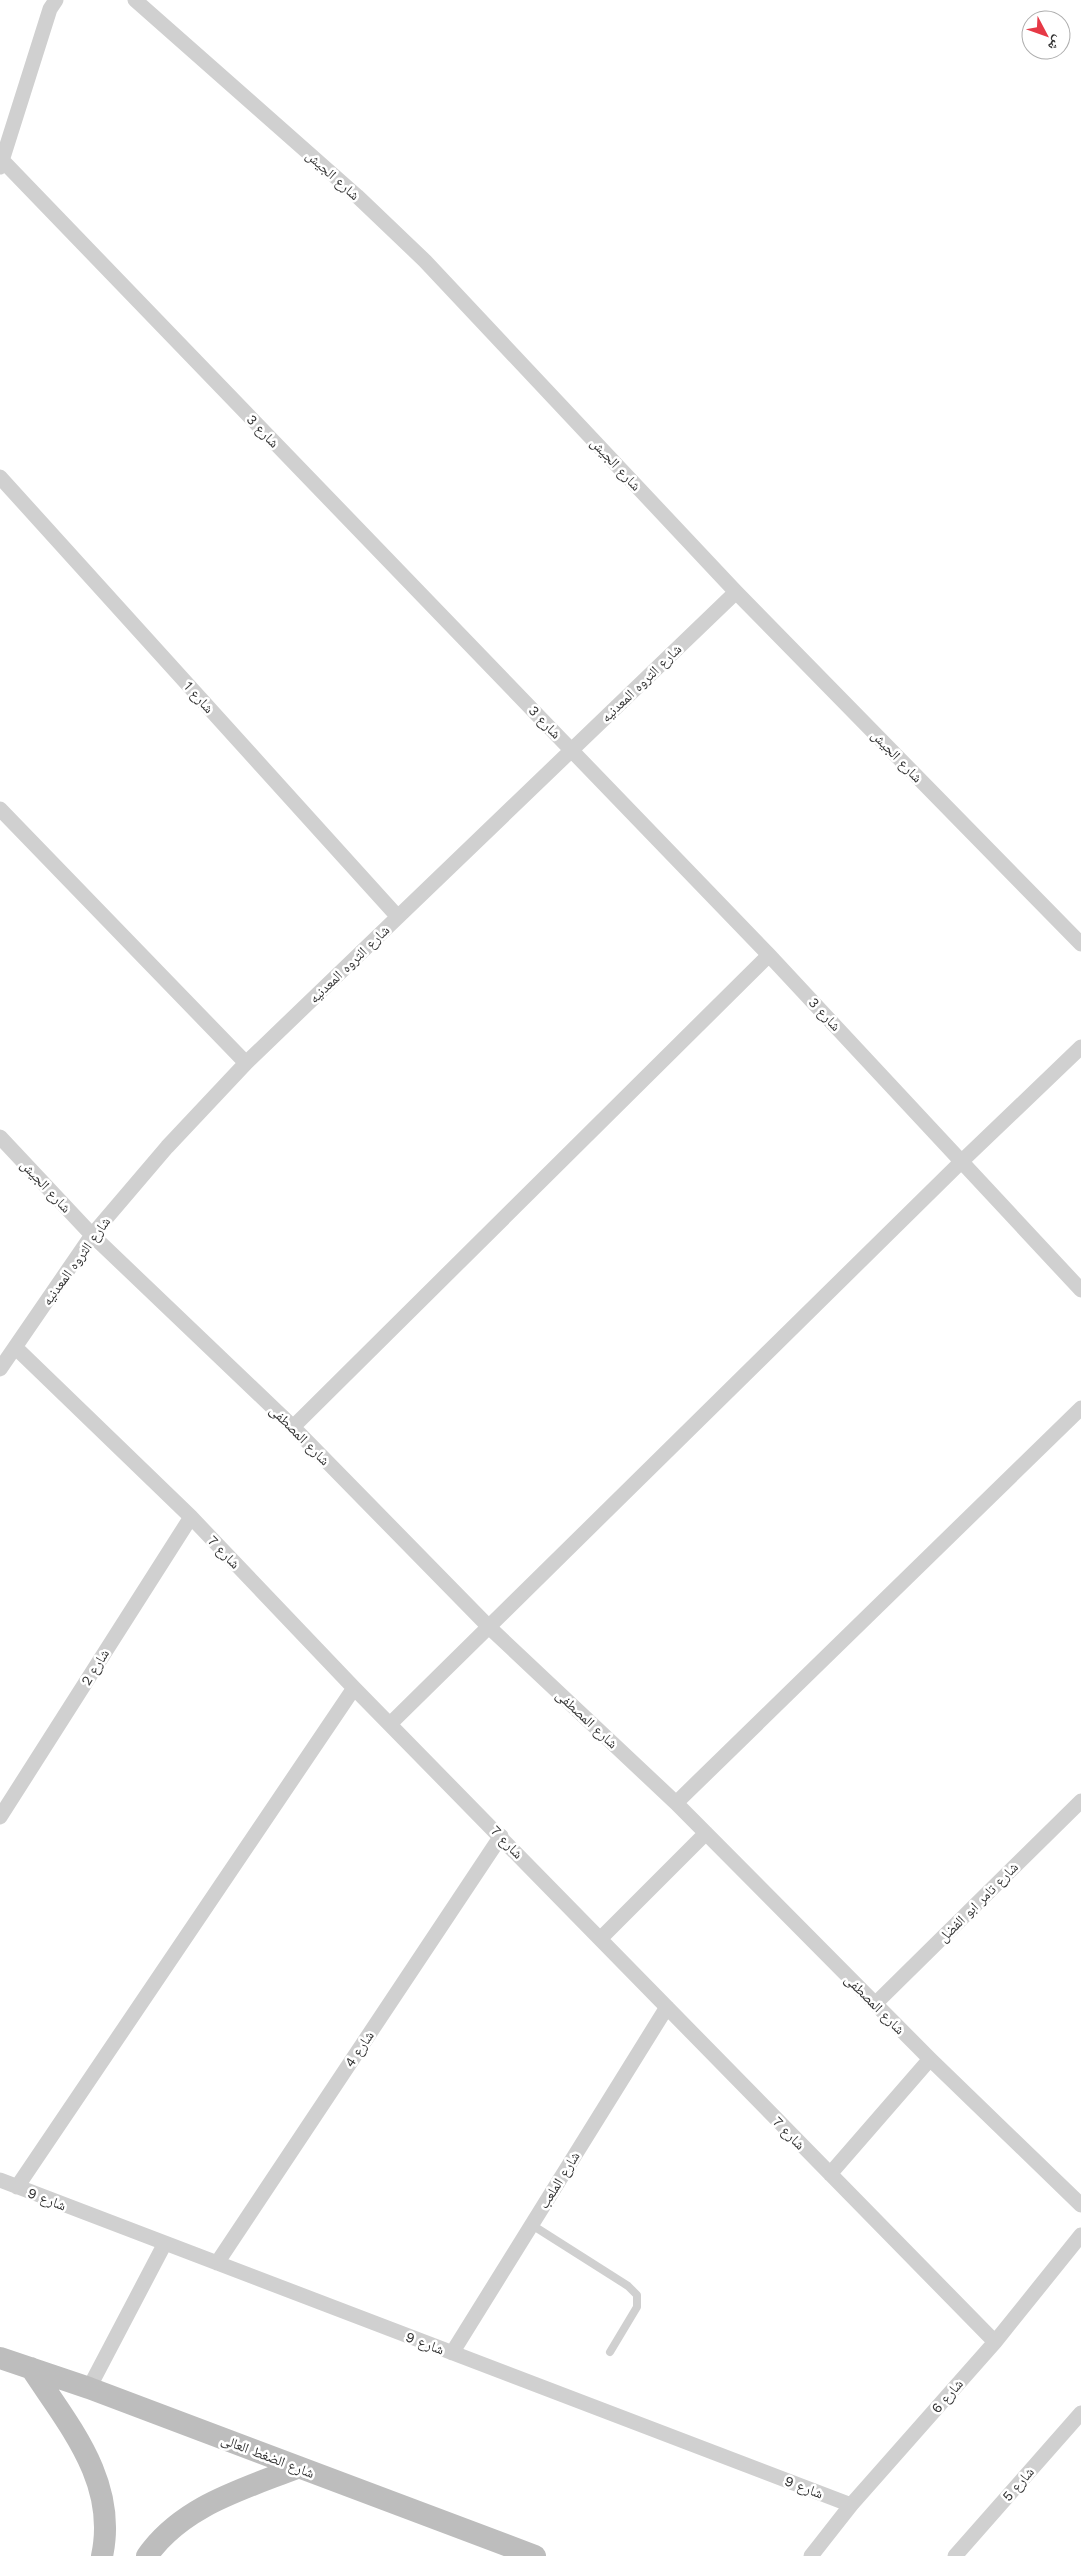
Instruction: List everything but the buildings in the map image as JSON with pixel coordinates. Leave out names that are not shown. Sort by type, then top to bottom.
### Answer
[{"type":"street","points":[[1,164],[50,9],[56,0]]},
{"type":"street","name":"شارع الجيش","points":[[135,0],[357,196],[424,261],[736,592],[1081,944]]},
{"type":"street","name":"شارع 3","points":[[1,164],[769,955],[1081,1290]]},
{"type":"street","name":"شارع 1","points":[[0,477],[398,917]]},
{"type":"street","name":"شارع الثروه المعدنيه","points":[[0,1369],[92,1235],[167,1147],[246,1063],[736,592]]},
{"type":"street","points":[[0,809],[246,1063]]},
{"type":"street","points":[[293,1427],[769,955]]},
{"type":"street","points":[[390,1724],[490,1628],[962,1161],[1081,1048]]},
{"type":"street","name":"شارع الجيش","points":[[0,1136],[92,1235]]},
{"type":"street","name":"شارع المصطفى","points":[[92,1235],[293,1427],[490,1628],[676,1803],[930,2059],[1081,2205]]},
{"type":"street","name":"شارع 7","points":[[15,1347],[191,1517],[354,1688],[995,2342]]},
{"type":"street","points":[[676,1803],[1081,1408]]},
{"type":"street","name":"شارع 2","points":[[0,1817],[191,1517]]},
{"type":"street","points":[[17,2187],[354,1688]]},
{"type":"street","name":"شارع تامر ابو الفضل","points":[[875,2004],[1081,1801]]},
{"type":"street","points":[[601,1938],[706,1834]]},
{"type":"street","name":"شارع 4","points":[[217,2263],[501,1836]]},
{"type":"street","name":"شارع الملعب","points":[[452,2353],[667,2007]]},
{"type":"street","points":[[830,2174],[930,2059]]},
{"type":"street","name":"شارع 9","points":[[0,2180],[851,2505]]},
{"type":"street","name":"شارع 6","points":[[811,2556],[851,2505],[995,2342],[1081,2235]]},
{"type":"street","points":[[89,2388],[164,2244]]},
{"type":"street","name":"شارع الضغط العالى","points":[[0,2358],[89,2388],[535,2556]]},
{"type":"street","points":[[31,2368],[79,2441],[99,2480],[106,2524],[102,2556]]},
{"type":"street","name":"شارع 5","points":[[955,2556],[1081,2413]]},
{"type":"street","points":[[147,2556],[170,2530],[188,2515],[208,2504],[299,2467]]},
{"type":"lane","points":[[532,2225],[628,2286],[637,2295],[637,2307],[610,2352]]}]
